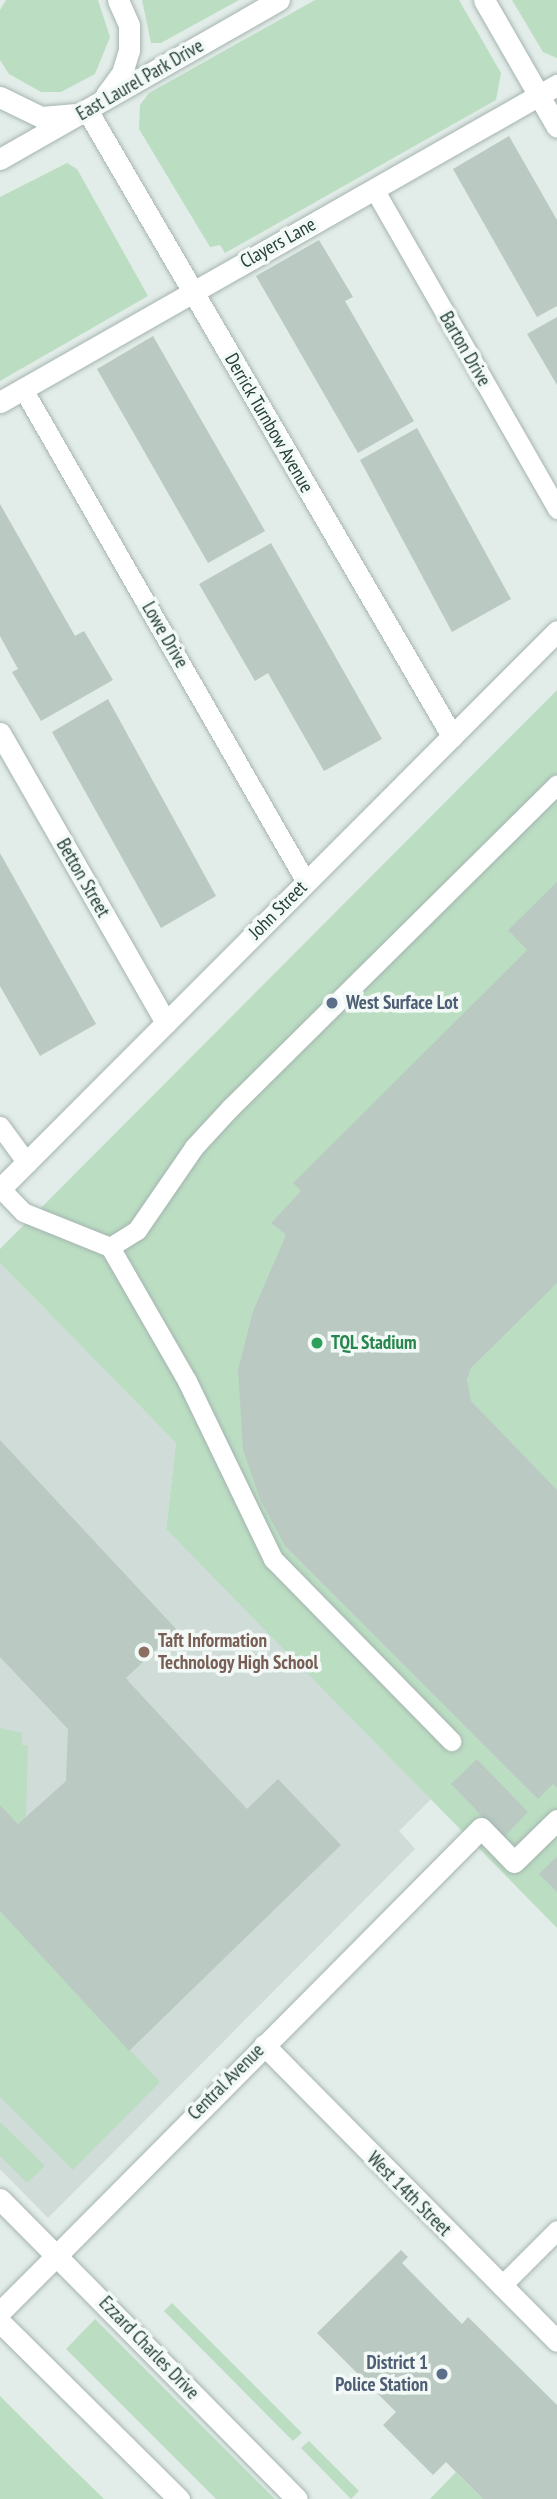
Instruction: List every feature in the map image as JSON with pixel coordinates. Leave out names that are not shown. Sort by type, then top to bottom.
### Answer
[{"type":"street","points":[[0,97],[41,117],[88,110],[122,73],[129,50],[128,25],[118,0]]},
{"type":"street","name":"East Laurel Park Drive","points":[[0,159],[279,0]]},
{"type":"street","points":[[484,0],[548,90],[557,127]]},
{"type":"street","name":"Clayers Lane","points":[[0,402],[548,90]]},
{"type":"street","name":"Derrick Turnbow Avenue","points":[[88,110],[452,736]]},
{"type":"street","name":"John Street","points":[[0,1188],[557,631]]},
{"type":"street","name":"Betton Street","points":[[0,733],[166,1023]]},
{"type":"street","name":"Central Avenue","points":[[0,2312],[481,1828],[514,1862],[557,1820]]},
{"type":"street","name":"West 14th Street","points":[[264,2045],[557,2341]]},
{"type":"street","name":"Ezzard Charles Drive","points":[[0,2199],[58,2254],[297,2499]]},
{"type":"street","points":[[0,2322],[179,2499]]},
{"type":"lane","name":"Barton Drive","points":[[374,189],[557,509]]},
{"type":"lane","name":"Lowe Drive","points":[[23,389],[306,882]]},
{"type":"lane","points":[[110,1247],[137,1230],[194,1147],[230,1108],[557,784]]},
{"type":"lane","points":[[0,1126],[27,1163]]},
{"type":"lane","points":[[0,1188],[33,1217],[110,1247],[187,1381],[273,1559],[451,1741]]},
{"type":"lane","points":[[500,2286],[557,2230]]},
{"type":"shaded area","name":"Taft Information Technology High School","points":[[0,1263],[176,1443],[166,1529],[433,1797],[399,1831],[415,1849],[48,2218],[0,2169]]},
{"type":"green space","points":[[6,0],[98,0],[110,37],[95,74],[61,92],[41,92],[9,74],[0,60],[0,10]]},
{"type":"green space","points":[[142,0],[239,0],[161,43],[151,43]]},
{"type":"green space","points":[[315,0],[459,0],[501,73],[496,100],[225,253],[220,245],[210,247],[139,129],[140,105],[149,93]]},
{"type":"green space","points":[[512,0],[557,0],[557,58],[543,52]]},
{"type":"green space","points":[[67,163],[77,169],[148,296],[0,381],[0,197]]},
{"type":"green space","name":"TQL Stadium","points":[[557,690],[557,1928],[166,1529],[176,1443],[0,1263],[0,1249]]},
{"type":"green space","points":[[0,1728],[22,1733],[22,1745],[28,1745],[26,1816],[18,1824],[0,1805]]},
{"type":"green space","points":[[0,1911],[160,2082],[73,2170],[0,2097]]},
{"type":"green space","points":[[0,2122],[45,2166],[27,2183],[0,2156]]},
{"type":"green space","points":[[172,2303],[302,2433],[293,2441],[164,2311]]},
{"type":"green space","points":[[95,2319],[275,2499],[216,2499],[66,2349]]},
{"type":"green space","points":[[0,2396],[64,2460],[104,2499],[0,2499]]},
{"type":"green space","points":[[309,2441],[359,2491],[351,2499],[301,2448]]},
{"type":"green space","points":[[456,2472],[483,2499],[430,2499]]},
{"type":"building","points":[[509,136],[557,220],[557,306],[537,317],[453,169]]},
{"type":"building","points":[[319,240],[353,297],[345,301],[414,421],[358,453],[256,276]]},
{"type":"building","points":[[557,317],[557,385],[527,334]]},
{"type":"building","points":[[153,336],[265,531],[208,563],[97,369]]},
{"type":"building","points":[[417,428],[511,599],[452,632],[360,460]]},
{"type":"building","points":[[0,504],[75,636],[84,631],[113,680],[41,721],[12,672],[18,669],[0,636]]},
{"type":"building","points":[[271,543],[382,739],[324,771],[268,673],[255,681],[199,584]]},
{"type":"building","points":[[108,699],[216,896],[161,928],[52,732]]},
{"type":"building","points":[[0,853],[96,1024],[40,1056],[0,986]]},
{"type":"building","points":[[557,882],[557,1283],[471,1368],[467,1380],[471,1401],[557,1490],[557,1788],[553,1784],[538,1799],[285,1546],[260,1499],[243,1450],[238,1370],[253,1311],[286,1235],[271,1223],[301,1191],[293,1183],[527,950],[508,930]]},
{"type":"building","points":[[0,1440],[177,1630],[126,1678],[130,1683],[247,1809],[278,1779],[341,1845],[129,2051],[0,1911],[0,1805],[18,1824],[66,1781],[68,1729],[0,1657]]},
{"type":"building","points":[[477,1759],[528,1812],[503,1838],[451,1784]]},
{"type":"building","points":[[557,1856],[557,1892],[539,1874]]},
{"type":"building","name":"District 1 Police Station","points":[[401,2250],[408,2257],[402,2263],[462,2324],[468,2317],[557,2405],[557,2499],[483,2499],[446,2462],[433,2475],[383,2425],[396,2412],[317,2333]]},
{"type":"place","name":"West Surface Lot","points":[[332,1003]]},
{"type":"place","name":"TQL Stadium","points":[[317,1343]]},
{"type":"place","name":"Taft Information Technology High School","points":[[144,1652]]},
{"type":"place","name":"District 1 Police Station","points":[[442,2374]]}]
